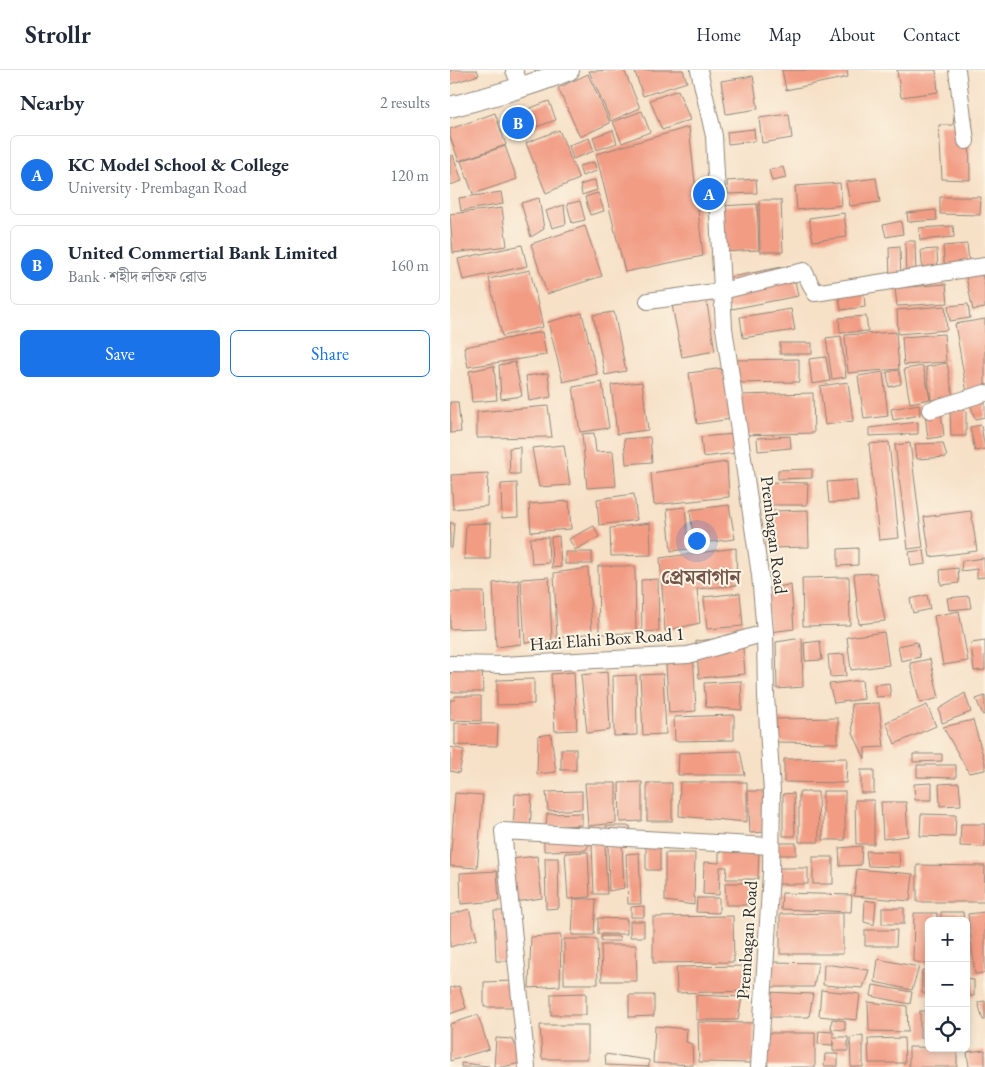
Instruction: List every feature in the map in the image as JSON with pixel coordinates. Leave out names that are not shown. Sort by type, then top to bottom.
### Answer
[{"type":"street","points":[[450,107],[518,79],[546,80],[569,70]]},
{"type":"street","name":"Prembagan Road","points":[[699,70],[714,136],[724,328],[760,574],[765,633],[766,696],[772,792],[771,873],[759,1067]]},
{"type":"street","points":[[957,70],[966,141]]},
{"type":"street","points":[[648,301],[722,291],[804,270],[815,293],[985,266]]},
{"type":"street","points":[[930,410],[985,393]]},
{"type":"street","name":"Hazi Elahi Box Road 1","points":[[450,664],[503,665],[688,655],[765,633]]},
{"type":"street","points":[[527,1067],[503,831],[771,846]]},
{"type":"building","points":[[450,70],[477,70],[479,75],[450,84]]},
{"type":"building","points":[[624,70],[640,108],[611,121],[589,71]]},
{"type":"building","points":[[640,70],[683,70],[687,82],[643,96],[635,72]]},
{"type":"building","points":[[782,70],[847,70],[848,77],[786,90]]},
{"type":"building","points":[[897,70],[936,70],[938,92],[901,97]]},
{"type":"building","points":[[588,74],[610,123],[580,137],[558,88]]},
{"type":"building","points":[[753,76],[758,109],[726,114],[721,81]]},
{"type":"building","points":[[678,90],[690,120],[662,130],[650,100]]},
{"type":"building","points":[[549,101],[556,120],[524,131],[517,113]]},
{"type":"building","points":[[642,111],[650,132],[622,143],[613,122]]},
{"type":"building","points":[[495,113],[506,145],[459,161],[450,137],[450,129]]},
{"type":"building","points":[[789,114],[792,138],[762,143],[759,118]]},
{"type":"building","points":[[969,115],[970,180],[942,179],[939,125],[953,125],[954,116]]},
{"type":"building","points":[[689,127],[703,256],[625,272],[596,154]]},
{"type":"building","points":[[754,129],[755,141],[728,144],[727,132]]},
{"type":"building","points":[[559,130],[579,179],[546,193],[526,143]]},
{"type":"building","points":[[613,130],[617,143],[597,150],[593,137]]},
{"type":"building","points":[[589,138],[594,151],[573,159],[569,145]]},
{"type":"building","points":[[505,146],[517,179],[473,194],[461,161]]},
{"type":"building","points":[[453,155],[462,181],[450,185],[450,156]]},
{"type":"building","points":[[594,162],[597,171],[582,176],[579,166]]},
{"type":"building","points":[[783,167],[786,178],[772,181],[769,170]]},
{"type":"building","points":[[876,178],[880,202],[850,206],[846,182]]},
{"type":"building","points":[[756,179],[757,193],[728,194],[727,181]]},
{"type":"building","points":[[595,180],[597,190],[582,195],[580,185]]},
{"type":"building","points":[[840,183],[842,205],[797,210],[795,186]]},
{"type":"building","points":[[501,192],[503,204],[461,211],[459,198]]},
{"type":"building","points":[[598,193],[604,211],[590,215],[585,197]]},
{"type":"building","points":[[940,197],[981,197],[980,215],[940,214]]},
{"type":"building","points":[[539,198],[544,229],[531,237],[521,203]]},
{"type":"building","points":[[759,200],[781,200],[783,252],[760,252]]},
{"type":"building","points":[[580,201],[585,220],[572,223],[567,204]]},
{"type":"building","points":[[757,204],[759,250],[722,252],[720,206]]},
{"type":"building","points":[[564,205],[566,224],[552,228],[546,211]]},
{"type":"building","points":[[502,208],[507,246],[453,253],[450,214]]},
{"type":"building","points":[[936,210],[937,220],[908,222],[907,213]]},
{"type":"building","points":[[844,213],[847,237],[813,241],[809,218]]},
{"type":"building","points":[[901,221],[903,234],[886,237],[883,225]]},
{"type":"building","points":[[585,226],[602,276],[547,294],[531,244]]},
{"type":"building","points":[[953,226],[954,237],[920,240],[919,228]]},
{"type":"building","points":[[905,241],[915,241],[916,277],[906,277]]},
{"type":"building","points":[[967,244],[970,271],[945,273],[943,246]]},
{"type":"building","points":[[522,245],[527,266],[463,280],[458,259]]},
{"type":"building","points":[[900,246],[901,281],[890,281],[889,247]]},
{"type":"building","points":[[937,249],[938,275],[923,275],[921,250]]},
{"type":"building","points":[[792,265],[798,296],[727,310],[721,279]]},
{"type":"building","points":[[530,270],[543,327],[502,336],[489,279]]},
{"type":"building","points":[[982,274],[985,287],[985,308],[973,310],[966,277]]},
{"type":"building","points":[[946,284],[948,303],[897,306],[895,288]]},
{"type":"building","points":[[864,292],[865,307],[841,310],[839,295]]},
{"type":"building","points":[[706,298],[715,351],[682,357],[672,305]]},
{"type":"building","points":[[968,304],[970,318],[950,321],[948,306]]},
{"type":"building","points":[[945,306],[947,330],[898,334],[897,310]]},
{"type":"building","points":[[791,309],[795,330],[743,338],[740,317]]},
{"type":"building","points":[[614,312],[626,371],[605,375],[593,315]]},
{"type":"building","points":[[582,313],[597,374],[563,382],[548,322]]},
{"type":"building","points":[[866,316],[868,331],[840,333],[839,318]]},
{"type":"building","points":[[985,319],[985,390],[967,393],[955,324]]},
{"type":"building","points":[[542,332],[546,355],[468,367],[464,347]]},
{"type":"building","points":[[896,332],[899,369],[848,373],[845,335]]},
{"type":"building","points":[[944,334],[946,362],[904,365],[902,337]]},
{"type":"building","points":[[841,336],[846,377],[832,379],[826,338]]},
{"type":"building","points":[[780,343],[812,343],[812,354],[780,354]]},
{"type":"building","points":[[826,357],[830,381],[812,384],[809,359]]},
{"type":"building","points":[[799,359],[799,382],[734,383],[734,360]]},
{"type":"building","points":[[515,362],[522,396],[501,399],[499,365]]},
{"type":"building","points":[[947,363],[953,396],[931,400],[926,367]]},
{"type":"building","points":[[494,366],[497,400],[472,402],[469,371]]},
{"type":"building","points":[[923,366],[930,399],[910,403],[904,369]]},
{"type":"building","points":[[723,368],[731,419],[697,424],[689,373]]},
{"type":"building","points":[[899,370],[901,384],[889,387],[887,372]]},
{"type":"building","points":[[883,372],[888,416],[864,419],[858,376]]},
{"type":"building","points":[[548,373],[551,397],[529,401],[526,376]]},
{"type":"building","points":[[602,382],[609,428],[580,432],[573,387]]},
{"type":"building","points":[[642,382],[648,430],[617,434],[611,385]]},
{"type":"building","points":[[848,382],[853,421],[825,425],[820,386]]},
{"type":"building","points":[[813,393],[814,433],[742,435],[741,395]]},
{"type":"building","points":[[985,396],[985,417],[975,419],[969,400]]},
{"type":"building","points":[[450,402],[458,402],[461,432],[450,433]]},
{"type":"building","points":[[919,404],[920,415],[893,420],[891,409]]},
{"type":"building","points":[[548,406],[552,437],[477,438],[477,412]]},
{"type":"building","points":[[966,410],[966,436],[951,436],[950,411]]},
{"type":"building","points":[[941,411],[944,436],[928,439],[925,413]]},
{"type":"building","points":[[918,422],[918,434],[869,436],[869,428]]},
{"type":"building","points":[[981,425],[985,449],[975,451],[970,427]]},
{"type":"building","points":[[594,433],[596,452],[613,451],[616,486],[587,488],[582,434]]},
{"type":"building","points":[[734,434],[736,453],[703,457],[701,437]]},
{"type":"building","points":[[790,436],[791,448],[758,451],[757,438]]},
{"type":"building","points":[[650,437],[652,462],[626,464],[624,439]]},
{"type":"building","points":[[889,442],[899,538],[879,540],[869,444]]},
{"type":"building","points":[[910,443],[923,547],[908,549],[895,445]]},
{"type":"building","points":[[943,443],[947,457],[917,459],[915,444]]},
{"type":"building","points":[[564,445],[570,485],[539,487],[532,448]]},
{"type":"building","points":[[520,447],[520,474],[510,474],[509,448]]},
{"type":"building","points":[[727,462],[729,497],[654,505],[651,473]]},
{"type":"building","points":[[812,469],[812,478],[778,479],[778,470]]},
{"type":"building","points":[[488,473],[487,506],[453,509],[451,475]]},
{"type":"building","points":[[856,480],[858,501],[829,503],[827,482]]},
{"type":"building","points":[[766,482],[808,483],[807,505],[766,505]]},
{"type":"building","points":[[517,483],[518,517],[502,518],[501,484]]},
{"type":"building","points":[[634,494],[637,520],[599,525],[597,499]]},
{"type":"building","points":[[569,501],[571,529],[531,532],[529,504]]},
{"type":"building","points":[[729,505],[735,539],[694,544],[690,510]]},
{"type":"building","points":[[685,507],[689,549],[671,551],[667,509]]},
{"type":"building","points":[[808,510],[809,547],[770,548],[769,511]]},
{"type":"building","points":[[971,511],[977,551],[930,557],[924,517]]},
{"type":"building","points":[[450,523],[454,523],[452,548],[450,548]]},
{"type":"building","points":[[491,523],[490,559],[464,559],[466,524]]},
{"type":"building","points":[[650,523],[651,555],[611,556],[610,528]]},
{"type":"building","points":[[594,526],[599,537],[575,550],[569,539]]},
{"type":"building","points":[[559,536],[561,567],[552,568],[551,537]]},
{"type":"building","points":[[548,537],[549,563],[532,564],[530,538]]},
{"type":"building","points":[[736,548],[737,585],[697,589],[700,623],[665,631],[660,558]]},
{"type":"building","points":[[858,548],[858,565],[838,566],[838,549]]},
{"type":"building","points":[[924,550],[926,564],[911,566],[909,552]]},
{"type":"building","points":[[565,552],[592,552],[592,564],[565,564]]},
{"type":"building","points":[[984,558],[985,577],[977,578],[977,569],[961,571],[962,561]]},
{"type":"building","points":[[598,566],[635,566],[636,633],[599,634]]},
{"type":"building","points":[[588,568],[592,633],[557,638],[554,573]]},
{"type":"building","points":[[958,568],[959,583],[941,585],[940,570]]},
{"type":"building","points":[[876,573],[885,621],[859,624],[854,574]]},
{"type":"building","points":[[549,577],[552,640],[525,643],[521,579]]},
{"type":"building","points":[[849,577],[850,625],[803,626],[802,578]]},
{"type":"building","points":[[658,579],[659,631],[642,632],[641,580]]},
{"type":"building","points":[[519,580],[521,644],[496,647],[493,583]]},
{"type":"building","points":[[791,584],[794,629],[769,632],[767,590]]},
{"type":"building","points":[[450,592],[484,592],[485,628],[450,629]]},
{"type":"building","points":[[740,593],[743,626],[707,629],[704,597]]},
{"type":"building","points":[[927,595],[930,609],[913,613],[910,599]]},
{"type":"building","points":[[969,596],[971,608],[949,610],[947,598]]},
{"type":"building","points":[[959,611],[968,661],[943,665],[934,616]]},
{"type":"building","points":[[884,632],[889,665],[851,670],[847,637]]},
{"type":"building","points":[[742,636],[745,674],[699,678],[696,641]]},
{"type":"building","points":[[802,638],[803,687],[777,689],[776,642]]},
{"type":"building","points":[[820,641],[822,660],[805,661],[804,643]]},
{"type":"building","points":[[985,641],[985,670],[974,671],[971,643]]},
{"type":"building","points":[[917,642],[920,657],[901,661],[898,646]]},
{"type":"building","points":[[693,648],[696,711],[669,713],[665,649]]},
{"type":"building","points":[[844,654],[846,676],[830,677],[828,655]]},
{"type":"building","points":[[451,658],[482,668],[483,692],[450,692]]},
{"type":"building","points":[[930,659],[939,698],[920,703],[910,663]]},
{"type":"building","points":[[574,672],[577,730],[555,731],[551,674]]},
{"type":"building","points":[[607,672],[610,730],[587,733],[581,675]]},
{"type":"building","points":[[663,674],[666,734],[643,735],[640,675]]},
{"type":"building","points":[[636,675],[637,735],[614,736],[613,676]]},
{"type":"building","points":[[534,679],[534,704],[497,705],[497,680]]},
{"type":"building","points":[[862,680],[864,699],[834,703],[829,684]]},
{"type":"building","points":[[741,681],[742,710],[706,707],[704,683]]},
{"type":"building","points":[[889,683],[891,696],[876,697],[874,685]]},
{"type":"building","points":[[965,693],[971,712],[942,723],[939,709]]},
{"type":"building","points":[[455,696],[481,696],[481,721],[450,720],[450,700],[455,700]]},
{"type":"building","points":[[985,696],[985,714],[983,715],[976,699]]},
{"type":"building","points":[[879,703],[884,747],[865,748],[865,759],[853,733],[851,704]]},
{"type":"building","points":[[927,705],[936,726],[895,744],[886,722]]},
{"type":"building","points":[[734,715],[734,740],[675,741],[674,717]]},
{"type":"building","points":[[838,718],[838,743],[775,742],[776,719]]},
{"type":"building","points":[[973,720],[985,763],[985,770],[969,773],[943,727]]},
{"type":"building","points":[[455,723],[498,724],[497,746],[455,745]]},
{"type":"building","points":[[551,734],[556,772],[537,774],[538,736]]},
{"type":"building","points":[[450,747],[464,750],[459,773],[450,771]]},
{"type":"building","points":[[561,749],[576,749],[576,770],[561,770]]},
{"type":"building","points":[[740,751],[745,775],[678,775],[679,753]]},
{"type":"building","points":[[913,754],[942,754],[942,761],[913,762]]},
{"type":"building","points":[[847,758],[846,783],[784,782],[784,759]]},
{"type":"building","points":[[917,765],[956,765],[956,778],[917,777]]},
{"type":"building","points":[[861,770],[874,770],[874,793],[861,793]]},
{"type":"building","points":[[642,782],[642,821],[620,822],[619,783]]},
{"type":"building","points":[[680,782],[747,782],[747,822],[679,816]]},
{"type":"building","points":[[585,783],[616,783],[616,823],[588,826]]},
{"type":"building","points":[[647,783],[672,783],[672,821],[647,821]]},
{"type":"building","points":[[932,783],[932,800],[915,800],[914,784]]},
{"type":"building","points":[[959,783],[961,805],[940,806],[939,784]]},
{"type":"building","points":[[582,791],[582,809],[548,811],[546,792]]},
{"type":"building","points":[[748,791],[766,791],[767,832],[750,833]]},
{"type":"building","points":[[823,791],[845,791],[845,840],[823,840]]},
{"type":"building","points":[[799,792],[818,792],[819,842],[799,842]]},
{"type":"building","points":[[455,793],[483,795],[477,868],[450,866]]},
{"type":"building","points":[[794,793],[795,836],[783,836],[783,794]]},
{"type":"building","points":[[515,794],[532,795],[530,832],[513,831]]},
{"type":"building","points":[[855,800],[874,800],[874,844],[856,844]]},
{"type":"building","points":[[881,802],[906,802],[908,836],[883,839]]},
{"type":"building","points":[[582,813],[582,825],[546,827],[547,814]]},
{"type":"building","points":[[921,814],[956,815],[955,837],[920,836]]},
{"type":"building","points":[[961,824],[985,824],[985,847],[960,846]]},
{"type":"building","points":[[606,826],[630,826],[631,834],[606,835]]},
{"type":"building","points":[[592,838],[586,850],[544,851],[544,840]]},
{"type":"building","points":[[605,843],[607,894],[594,894],[592,844]]},
{"type":"building","points":[[622,843],[624,888],[609,891],[608,845]]},
{"type":"building","points":[[778,843],[796,843],[796,855],[778,855]]},
{"type":"building","points":[[660,845],[660,870],[646,870],[646,846]]},
{"type":"building","points":[[862,846],[861,865],[840,866],[839,848]]},
{"type":"building","points":[[719,848],[759,849],[758,879],[726,879],[727,867],[720,867],[719,895],[703,894],[704,862],[719,863]]},
{"type":"building","points":[[866,851],[899,852],[900,867],[868,866]]},
{"type":"building","points":[[588,852],[590,897],[568,899],[565,853]]},
{"type":"building","points":[[639,853],[641,904],[628,904],[626,854]]},
{"type":"building","points":[[665,853],[695,853],[694,905],[665,901]]},
{"type":"building","points":[[537,856],[542,898],[515,902],[510,859]]},
{"type":"building","points":[[813,857],[833,857],[833,884],[813,884]]},
{"type":"building","points":[[545,858],[558,858],[559,908],[546,909]]},
{"type":"building","points":[[917,865],[985,866],[984,902],[917,902]]},
{"type":"building","points":[[776,868],[808,868],[808,884],[776,884]]},
{"type":"building","points":[[857,869],[913,874],[910,901],[854,896]]},
{"type":"building","points":[[497,871],[499,901],[461,904],[460,873]]},
{"type":"building","points":[[725,883],[750,883],[751,905],[726,905]]},
{"type":"building","points":[[782,893],[852,895],[851,912],[781,909]]},
{"type":"building","points":[[697,898],[719,898],[719,913],[696,912]]},
{"type":"building","points":[[574,899],[596,899],[594,935],[572,935]]},
{"type":"building","points":[[865,900],[876,902],[874,925],[864,922]]},
{"type":"building","points":[[644,906],[644,917],[631,917],[631,907]]},
{"type":"building","points":[[882,908],[904,908],[904,924],[882,924]]},
{"type":"building","points":[[469,909],[477,939],[450,947],[450,915]]},
{"type":"building","points":[[494,911],[507,911],[509,961],[496,961]]},
{"type":"building","points":[[941,912],[963,912],[964,917],[941,917]]},
{"type":"building","points":[[985,912],[985,973],[975,974],[970,917],[968,914]]},
{"type":"building","points":[[843,913],[843,954],[780,954],[780,914]]},
{"type":"building","points":[[914,913],[937,913],[937,917],[925,917],[925,964],[913,961]]},
{"type":"building","points":[[733,916],[734,962],[653,963],[653,917]]},
{"type":"building","points":[[598,918],[627,919],[627,934],[598,934]]},
{"type":"building","points":[[630,921],[644,921],[644,937],[630,937]]},
{"type":"building","points":[[865,930],[897,930],[896,946],[865,946]]},
{"type":"building","points":[[561,935],[560,986],[529,988],[531,937]]},
{"type":"building","points":[[601,936],[619,936],[620,941],[601,941]]},
{"type":"building","points":[[564,939],[597,939],[598,984],[564,984]]},
{"type":"building","points":[[601,945],[636,945],[637,981],[602,981]]},
{"type":"building","points":[[878,959],[919,967],[912,990],[875,982]]},
{"type":"building","points":[[772,962],[818,963],[814,987],[772,987]]},
{"type":"building","points":[[824,964],[869,970],[863,988],[823,985]]},
{"type":"building","points":[[749,966],[749,991],[677,993],[676,967]]},
{"type":"building","points":[[922,970],[925,970],[925,993],[922,993]]},
{"type":"building","points":[[970,980],[974,980],[974,996],[970,996]]},
{"type":"building","points":[[515,981],[515,1007],[484,1007],[484,982]]},
{"type":"building","points":[[873,985],[912,992],[910,1004],[871,996]]},
{"type":"building","points":[[459,986],[466,1008],[450,1014],[450,988]]},
{"type":"building","points":[[821,990],[860,994],[857,1020],[819,1016]]},
{"type":"building","points":[[767,992],[813,994],[809,1017],[767,1017]]},
{"type":"building","points":[[586,993],[586,1015],[551,1015],[551,994]]},
{"type":"building","points":[[629,995],[654,995],[654,1016],[629,1017]]},
{"type":"building","points":[[696,995],[742,997],[738,1020],[696,1020]]},
{"type":"building","points":[[985,1001],[985,1020],[983,1020],[978,1002]]},
{"type":"building","points":[[868,1002],[907,1006],[908,1032],[869,1031]]},
{"type":"building","points":[[920,1011],[925,1011],[925,1038],[920,1038]]},
{"type":"building","points":[[478,1015],[489,1049],[450,1061],[450,1024]]},
{"type":"building","points":[[832,1019],[845,1021],[845,1030],[831,1029]]},
{"type":"building","points":[[698,1022],[754,1023],[753,1063],[699,1062]]},
{"type":"building","points":[[540,1025],[588,1025],[588,1059],[542,1059]]},
{"type":"building","points":[[655,1026],[687,1029],[686,1042],[692,1044],[693,1065],[653,1063]]},
{"type":"building","points":[[819,1031],[833,1032],[833,1037],[848,1037],[848,1051],[833,1051],[833,1045],[818,1044]]},
{"type":"building","points":[[763,1033],[815,1033],[815,1067],[763,1067]]},
{"type":"building","points":[[863,1035],[863,1067],[851,1067],[850,1038]]},
{"type":"building","points":[[496,1038],[512,1039],[525,1062],[494,1067]]},
{"type":"building","points":[[904,1038],[905,1063],[869,1063],[868,1039]]},
{"type":"building","points":[[909,1047],[925,1047],[925,1052],[957,1052],[957,1067],[909,1067]]},
{"type":"building","points":[[985,1050],[985,1067],[969,1067],[967,1052]]},
{"type":"building","points":[[605,1054],[649,1060],[649,1067],[606,1065]]},
{"type":"building","points":[[825,1054],[838,1054],[838,1066],[824,1066]]},
{"type":"building","points":[[461,1063],[489,1066],[489,1067],[461,1067]]},
{"type":"place","name":"United Commertial Bank Limited","points":[[518,123]]},
{"type":"place","name":"KC Model School & College","points":[[709,194]]},
{"type":"district","name":"প্রেমবাগান","points":[[701,577]]}]
